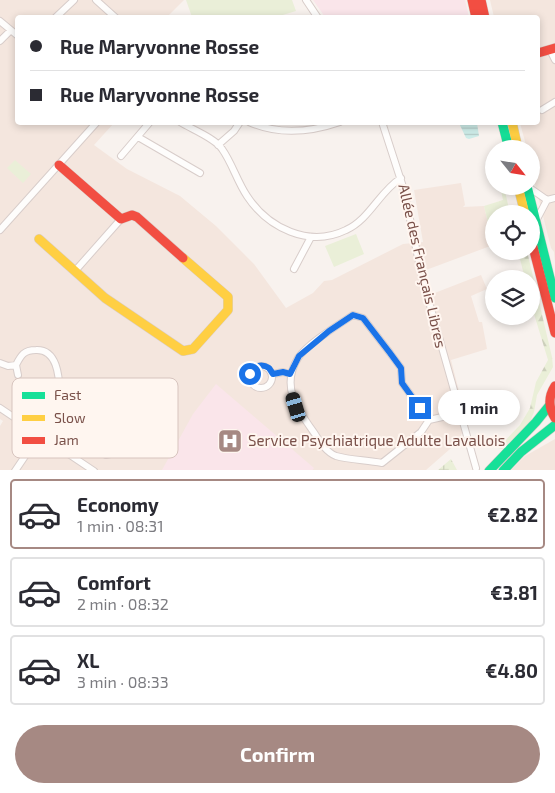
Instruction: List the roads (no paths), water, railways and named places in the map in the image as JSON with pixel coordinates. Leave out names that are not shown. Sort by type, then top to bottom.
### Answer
[{"type":"main road","points":[[472,0],[475,15]]},
{"type":"main road","points":[[481,0],[485,15]]},
{"type":"main road","points":[[540,56],[552,49]]},
{"type":"main road","points":[[503,125],[506,140]]},
{"type":"main road","points":[[513,125],[516,140]]},
{"type":"main road","points":[[38,239],[128,315],[183,350],[192,349],[228,310],[228,297],[145,223],[138,217],[132,216],[121,219],[59,165]]},
{"type":"main road","points":[[540,238],[555,298]]},
{"type":"main road","points":[[536,260],[555,333]]},
{"type":"main road","points":[[555,386],[550,393],[549,406],[555,418]]},
{"type":"main road","points":[[489,470],[549,406]]},
{"type":"main road","points":[[503,470],[527,447],[555,425]]},
{"type":"street","points":[[58,15],[74,0]]},
{"type":"street","points":[[96,0],[113,15]]},
{"type":"street","points":[[306,0],[316,15]]},
{"type":"street","points":[[0,22],[15,34]]},
{"type":"street","points":[[0,41],[10,31]]},
{"type":"street","points":[[552,49],[555,60]]},
{"type":"street","points":[[542,110],[555,102]]},
{"type":"street","points":[[0,230],[94,125]]},
{"type":"street","points":[[121,156],[148,125]]},
{"type":"street","points":[[185,125],[222,148],[246,195],[255,208],[268,220],[284,230],[311,237],[334,235],[346,230],[369,212],[389,187],[401,178]]},
{"type":"street","points":[[218,145],[238,125]]},
{"type":"street","points":[[261,125],[286,131],[316,129],[330,125]]},
{"type":"street","name":"Allée des Français Libres","points":[[383,125],[401,178],[422,277],[476,468]]},
{"type":"street","points":[[138,137],[200,173]]},
{"type":"street","points":[[540,195],[547,200],[555,198]]},
{"type":"street","points":[[540,214],[547,200]]},
{"type":"street","points":[[75,271],[121,219]]},
{"type":"street","points":[[294,269],[311,237]]},
{"type":"street","points":[[429,420],[402,383],[401,368],[363,318],[353,315],[329,331],[299,356],[290,374],[296,407],[324,448],[335,456],[382,462],[421,432],[429,420],[460,413]]},
{"type":"street","points":[[18,375],[16,365],[23,353],[29,350],[41,350],[48,353],[54,359],[57,378]]},
{"type":"street","points":[[0,363],[8,366],[16,365]]},
{"type":"street","points":[[273,374],[283,372],[290,374]]},
{"type":"street","points":[[0,408],[12,416]]},
{"type":"street","points":[[15,470],[23,458]]},
{"type":"street","points":[[76,458],[94,470]]},
{"type":"street","points":[[382,462],[382,470]]},
{"type":"water","points":[[460,125],[477,125],[479,136],[466,138]]},
{"type":"place","name":"Service Psychiatrique Adulte Lavallois","points":[[230,441]]}]
